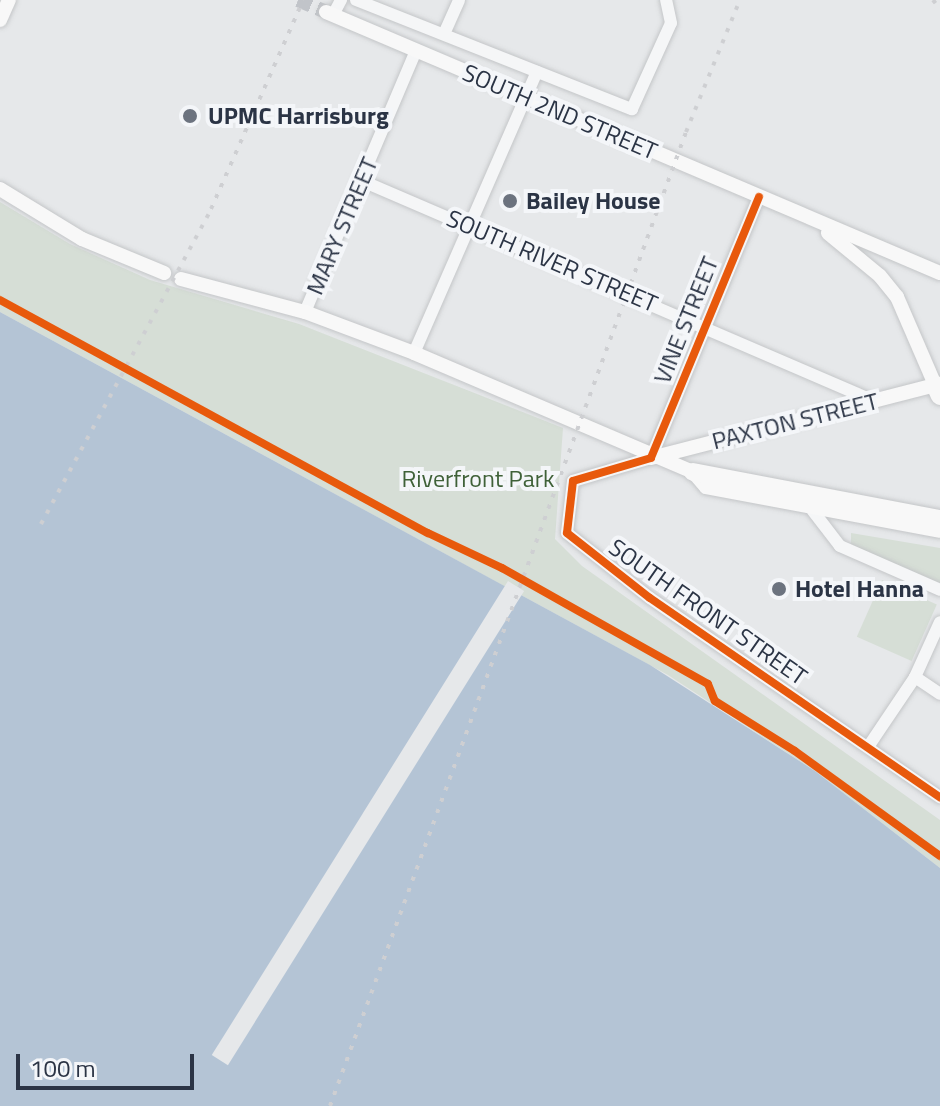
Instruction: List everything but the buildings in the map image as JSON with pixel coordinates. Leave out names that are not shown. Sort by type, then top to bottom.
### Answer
[{"type":"highway","points":[[693,472],[940,519]]},
{"type":"main road","points":[[0,20],[9,0]]},
{"type":"main road","name":"SOUTH 2ND STREET","points":[[330,14],[940,273]]},
{"type":"main road","points":[[0,189],[82,239],[164,273]]},
{"type":"main road","name":"SOUTH 2ND STREET","points":[[793,211],[880,276],[907,315],[938,388]]},
{"type":"main road","points":[[181,279],[305,312],[414,353],[651,458],[693,472],[706,487],[813,511],[940,531]]},
{"type":"main road","name":"PAXTON STREET","points":[[651,458],[874,401],[938,388]]},
{"type":"street","points":[[330,14],[341,0]]},
{"type":"street","points":[[356,0],[632,109],[671,23],[666,0]]},
{"type":"street","points":[[444,34],[459,0]]},
{"type":"street","name":"MARY STREET","points":[[305,312],[416,51]]},
{"type":"street","points":[[414,353],[537,72]]},
{"type":"street","name":"SOUTH RIVER STREET","points":[[360,180],[874,401]]},
{"type":"street","name":"VINE STREET","points":[[651,458],[759,197]]},
{"type":"street","name":"SOUTH FRONT STREET","points":[[651,458],[573,481],[567,533],[650,598],[940,797]]},
{"type":"street","points":[[813,511],[840,546],[940,590]]},
{"type":"street","points":[[868,747],[915,677],[940,622]]},
{"type":"street","points":[[915,677],[940,694]]},
{"type":"green space","name":"Riverfront Park","points":[[0,202],[70,244],[150,280],[299,324],[563,428],[555,539],[582,566],[940,820],[940,868],[815,771],[668,675],[0,312]]},
{"type":"green space","points":[[851,533],[940,548],[940,585],[851,545]]},
{"type":"green space","points":[[882,580],[937,604],[912,661],[857,637]]},
{"type":"water","points":[[0,312],[650,665],[815,771],[940,868],[940,1106],[0,1106]]},
{"type":"water","points":[[633,552],[656,561],[649,576],[627,562]]},
{"type":"pier","points":[[508,581],[524,591],[228,1065],[212,1055]]},
{"type":"tunnel","points":[[298,0],[326,12]]},
{"type":"railway","points":[[41,524],[211,209],[303,0]]},
{"type":"railway","points":[[330,1106],[686,132],[740,0]]},
{"type":"railway","points":[[933,0],[940,9]]},
{"type":"cycle path","points":[[759,197],[651,458],[573,481],[567,533],[650,598],[940,797]]},
{"type":"cycle path","points":[[0,300],[428,533],[502,568],[708,684],[715,701],[795,751],[940,856]]},
{"type":"place","name":"UPMC Harrisburg","points":[[190,116]]},
{"type":"place","name":"Bailey House","points":[[510,201]]},
{"type":"place","name":"Hotel Hanna","points":[[779,589]]}]
